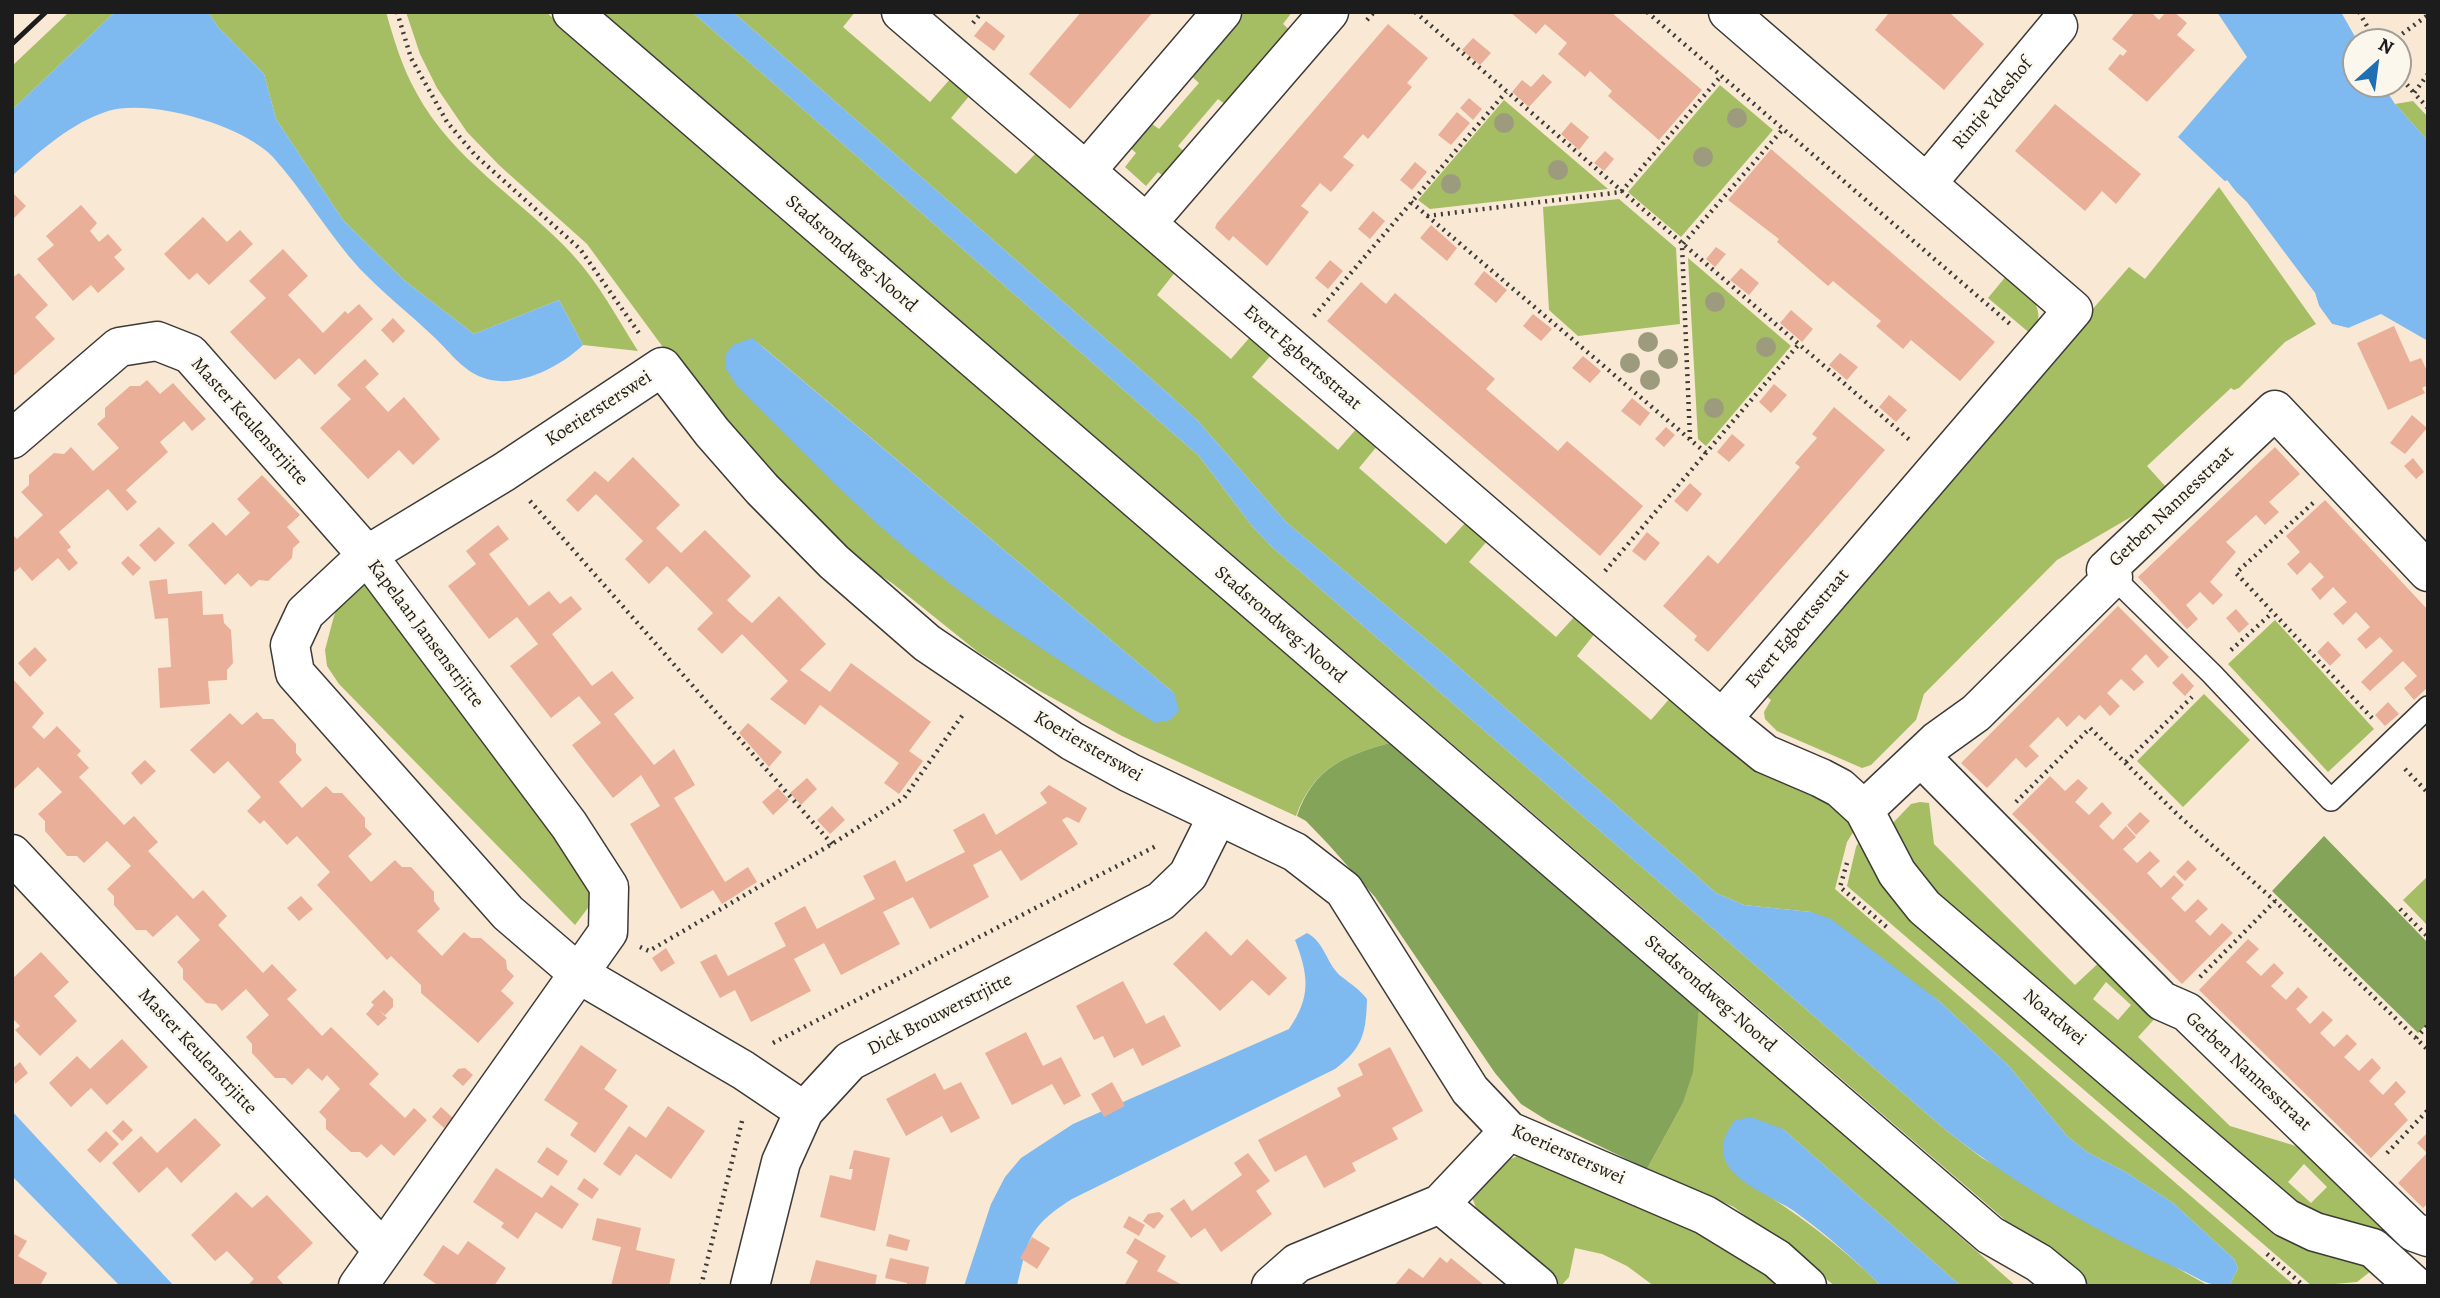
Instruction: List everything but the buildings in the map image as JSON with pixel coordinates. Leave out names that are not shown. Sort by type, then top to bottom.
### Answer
[{"type":"street","name":"Stadsrondweg-Noord","points":[[572,12],[1990,1235],[2032,1286]]},
{"type":"street","name":"Evert Egbertsstraat","points":[[901,12],[1722,719],[2073,310],[1728,12]]},
{"type":"street","points":[[1086,171],[1222,12]]},
{"type":"street","points":[[1147,223],[1329,12]]},
{"type":"street","name":"Rintje Ydeshof","points":[[1927,183],[2058,26]]},
{"type":"street","name":"Master Keulenstrjitte","points":[[12,439],[119,347],[157,341],[190,354],[367,555]]},
{"type":"street","name":"Koeriersterswei","points":[[367,555],[504,472],[662,367],[712,432],[834,562],[927,643],[1072,741],[1296,852],[1344,890],[1470,1090],[1509,1131],[1705,1215],[1776,1259],[1807,1286]]},
{"type":"street","name":"Gerben Nannesstraat","points":[[1864,810],[1937,741],[1976,713],[2113,578],[2106,570],[2275,410],[2428,572]]},
{"type":"street","name":"Kapelaan Jansenstrjitte","points":[[608,932],[609,887],[603,877],[569,825],[367,555],[304,613],[290,645],[295,673],[508,913],[579,974],[748,1073],[804,1111]]},
{"type":"street","name":"Noardwei","points":[[1722,719],[1765,754],[1831,783],[1864,810],[1897,873],[1924,907],[2286,1218],[2315,1231],[2373,1248],[2414,1286]]},
{"type":"street","name":"Gerben Nannesstraat","points":[[1921,757],[2162,1001],[2187,1012],[2414,1233],[2428,1237]]},
{"type":"street","name":"Dick Brouwerstrjitte","points":[[750,1286],[781,1162],[804,1111],[850,1061],[1161,901],[1188,875],[1218,815]]},
{"type":"street","name":"Master Keulenstrjitte","points":[[12,854],[383,1250]]},
{"type":"street","points":[[358,1286],[608,932]]},
{"type":"street","points":[[1271,1286],[1297,1263],[1440,1204],[1509,1131]]},
{"type":"street","points":[[1440,1204],[1538,1286]]},
{"type":"street","name":"Stadsrondweg-Noord","points":[[1990,1235],[2039,1263],[2067,1286]]},
{"type":"lane","points":[[2113,578],[2211,674],[2331,800],[2428,708]]},
{"type":"path","points":[[397,12],[411,58],[429,95],[447,122],[475,155],[580,249],[662,367]]},
{"type":"path","points":[[1415,12],[1939,464]]},
{"type":"path","points":[[1647,12],[2014,327]]},
{"type":"path","points":[[2359,12],[2368,28]]},
{"type":"path","points":[[2410,28],[2428,15]]},
{"type":"path","points":[[2414,93],[2427,75]]},
{"type":"path","points":[[1427,216],[1621,192],[1721,76]]},
{"type":"path","points":[[2412,91],[2428,108]]},
{"type":"path","points":[[1288,346],[1506,92]]},
{"type":"path","points":[[1690,440],[1682,245],[1783,129]]},
{"type":"path","points":[[1411,202],[1706,453]]},
{"type":"path","points":[[1582,598],[1798,344]]},
{"type":"path","points":[[504,472],[832,844]]},
{"type":"path","points":[[2340,479],[2236,573],[2383,729],[2398,761],[2428,793]]},
{"type":"path","points":[[608,932],[649,951],[832,844],[904,798],[985,684]]},
{"type":"path","points":[[1991,827],[2091,728],[2179,817],[2275,901],[2428,1050]]},
{"type":"path","points":[[701,1286],[754,1053],[1218,815]]},
{"type":"path","points":[[2172,1005],[2275,901]]},
{"type":"path","points":[[2400,909],[2428,937]]},
{"type":"path","points":[[2416,1038],[2428,1025]]},
{"type":"path","points":[[2360,1180],[2428,1110]]},
{"type":"green space","points":[[69,12],[115,12],[12,110],[12,66]]},
{"type":"green space","points":[[208,12],[386,12],[407,73],[431,116],[468,159],[552,234],[582,265],[638,351],[583,345],[559,300],[474,334],[405,281],[343,220],[276,119],[264,74],[218,27]]},
{"type":"green space","points":[[406,12],[546,12],[1393,742],[1347,758],[1322,774],[1303,799],[1296,816],[1122,736],[1036,689],[978,652],[892,583],[857,561],[782,489],[682,373],[587,244],[500,166],[467,132],[437,88],[420,54]],"holes":[[[751,338],[1174,693],[930,568],[867,514]]]},
{"type":"green space","points":[[602,12],[692,12],[1199,456],[1252,526],[1272,547],[1948,1132],[1982,1158],[2209,1286],[2086,1286],[2018,1231]]},
{"type":"green space","points":[[733,12],[855,12],[843,27],[930,102],[951,78],[970,95],[951,118],[1016,174],[1037,152],[1176,271],[1157,295],[1231,359],[1251,336],[1272,354],[1252,377],[1338,450],[1358,427],[1378,445],[1359,468],[1446,544],[1467,521],[1488,540],[1469,562],[1556,637],[1576,615],[1596,632],[1577,656],[1651,720],[1671,697],[1820,794],[1857,826],[1847,842],[1835,889],[2295,1286],[2229,1286],[2238,1268],[2234,1259],[2173,1203],[2124,1171],[2087,1152],[2067,1136],[2008,1065],[1939,1001],[1811,912],[1744,905],[1716,893],[1444,654],[1286,522],[1198,421],[1171,396]]},
{"type":"green space","points":[[1241,12],[1292,12],[1283,24],[1293,33],[1229,107],[1218,99],[1178,146],[1188,155],[1167,179],[1158,172],[1146,186],[1125,167],[1136,153],[1127,145],[1148,121],[1159,129],[1199,83],[1188,73]]},
{"type":"green space","points":[[1720,85],[1773,130],[1681,237],[1628,192]]},
{"type":"green space","points":[[1504,100],[1608,189],[1430,209],[1418,200]]},
{"type":"green space","points":[[2413,101],[2428,117],[2428,141],[2395,104]]},
{"type":"green space","points":[[2219,187],[2316,324],[2285,342],[2239,388],[2231,388],[2147,466],[2166,487],[2136,514],[2057,560],[1924,694],[1916,720],[1871,765],[1862,768],[1777,731],[1765,719],[1764,712],[1771,700],[1762,693],[2129,267],[2145,279]]},
{"type":"green space","points":[[1619,199],[1676,248],[1680,324],[1578,336],[1549,310],[1543,207]]},
{"type":"green space","points":[[1688,258],[1791,346],[1706,446],[1698,439]]},
{"type":"green space","points":[[2007,275],[2034,301],[2038,317],[2032,335],[1988,298]]},
{"type":"green space","points":[[377,583],[597,896],[575,925],[339,684],[327,666],[325,650],[334,616],[343,596],[362,584]]},
{"type":"green space","points":[[2275,620],[2374,729],[2328,772],[2228,664]]},
{"type":"green space","points":[[2204,694],[2250,740],[2183,807],[2137,761]]},
{"type":"green space","points":[[1393,742],[1699,1006],[1693,1072],[1682,1105],[1647,1169],[1548,1121],[1521,1104],[1495,1073],[1375,897],[1306,821],[1297,816],[1313,785],[1334,765],[1361,752]]},
{"type":"green space","points":[[1929,803],[1934,844],[2075,985],[2103,959],[2159,1014],[2138,1037],[2230,1126],[2309,1150],[2346,1186],[2392,1241],[2293,1203],[1941,901],[1907,860],[1892,824],[1911,804]],"holes":[[[2106,982],[2131,1005],[2118,1020],[2093,999]],[[2304,1164],[2327,1187],[2311,1203],[2288,1182]]]},
{"type":"green space","points":[[1863,835],[1870,851],[2376,1267],[2357,1282],[2312,1286],[1847,886],[1856,847]]},
{"type":"green space","points":[[2324,836],[2428,943],[2428,1023],[2418,1033],[2272,891]]},
{"type":"green space","points":[[2428,876],[2428,926],[2403,900]]},
{"type":"green space","points":[[1699,1006],[2016,1286],[1961,1286],[1783,1129],[1745,1180],[1816,1229],[1881,1286],[1835,1286],[1734,1207],[1647,1169],[1682,1105]]},
{"type":"green space","points":[[1532,1150],[1719,1236],[1798,1286],[1654,1286],[1627,1266],[1602,1254],[1575,1248],[1569,1277],[1561,1286],[1479,1216],[1472,1197],[1501,1163]]},
{"type":"water","points":[[115,12],[208,12],[218,27],[264,74],[276,119],[343,220],[405,281],[474,334],[559,300],[583,345],[551,368],[525,378],[499,381],[471,372],[360,269],[272,156],[240,134],[194,117],[147,108],[108,111],[69,130],[12,176],[12,110]]},
{"type":"water","points":[[692,12],[733,12],[1171,396],[1198,421],[1286,522],[1444,654],[1716,893],[1744,905],[1811,912],[1831,919],[1939,1001],[2008,1065],[2067,1136],[2087,1152],[2124,1171],[2173,1203],[2234,1259],[2238,1268],[2229,1286],[2203,1281],[2089,1224],[2030,1190],[1948,1132],[1272,547],[1252,526],[1199,456]]},
{"type":"water","points":[[2217,12],[2341,12],[2350,28],[2342,28],[2342,98],[2391,98],[2428,141],[2428,341],[2381,314],[2348,328],[2332,324],[2319,306],[2315,293],[2247,202],[2178,137],[2247,57]]},
{"type":"water","points":[[752,338],[1174,693],[1179,710],[1171,720],[1155,723],[1041,648],[958,590],[880,526],[737,386],[726,369],[725,355],[733,345]]},
{"type":"water","points":[[1307,933],[1318,942],[1337,972],[1367,999],[1364,1031],[1352,1054],[1335,1069],[1072,1199],[1057,1209],[1032,1235],[1017,1286],[964,1286],[991,1204],[1005,1177],[1021,1158],[1073,1124],[1289,1029],[1301,1007],[1306,986],[1295,940]]},
{"type":"water","points":[[12,1111],[174,1286],[120,1286],[12,1176]]},
{"type":"water","points":[[1751,1117],[1783,1129],[1961,1286],[1881,1286],[1806,1219],[1740,1178],[1727,1164],[1723,1146],[1728,1130],[1735,1120]]},
{"type":"pier","points":[[2227,180],[2315,293],[2319,306],[2332,324],[2348,328],[2346,331],[2330,326],[2316,308],[2312,294],[2224,182]]},
{"type":"railway","points":[[12,44],[46,12]]}]
